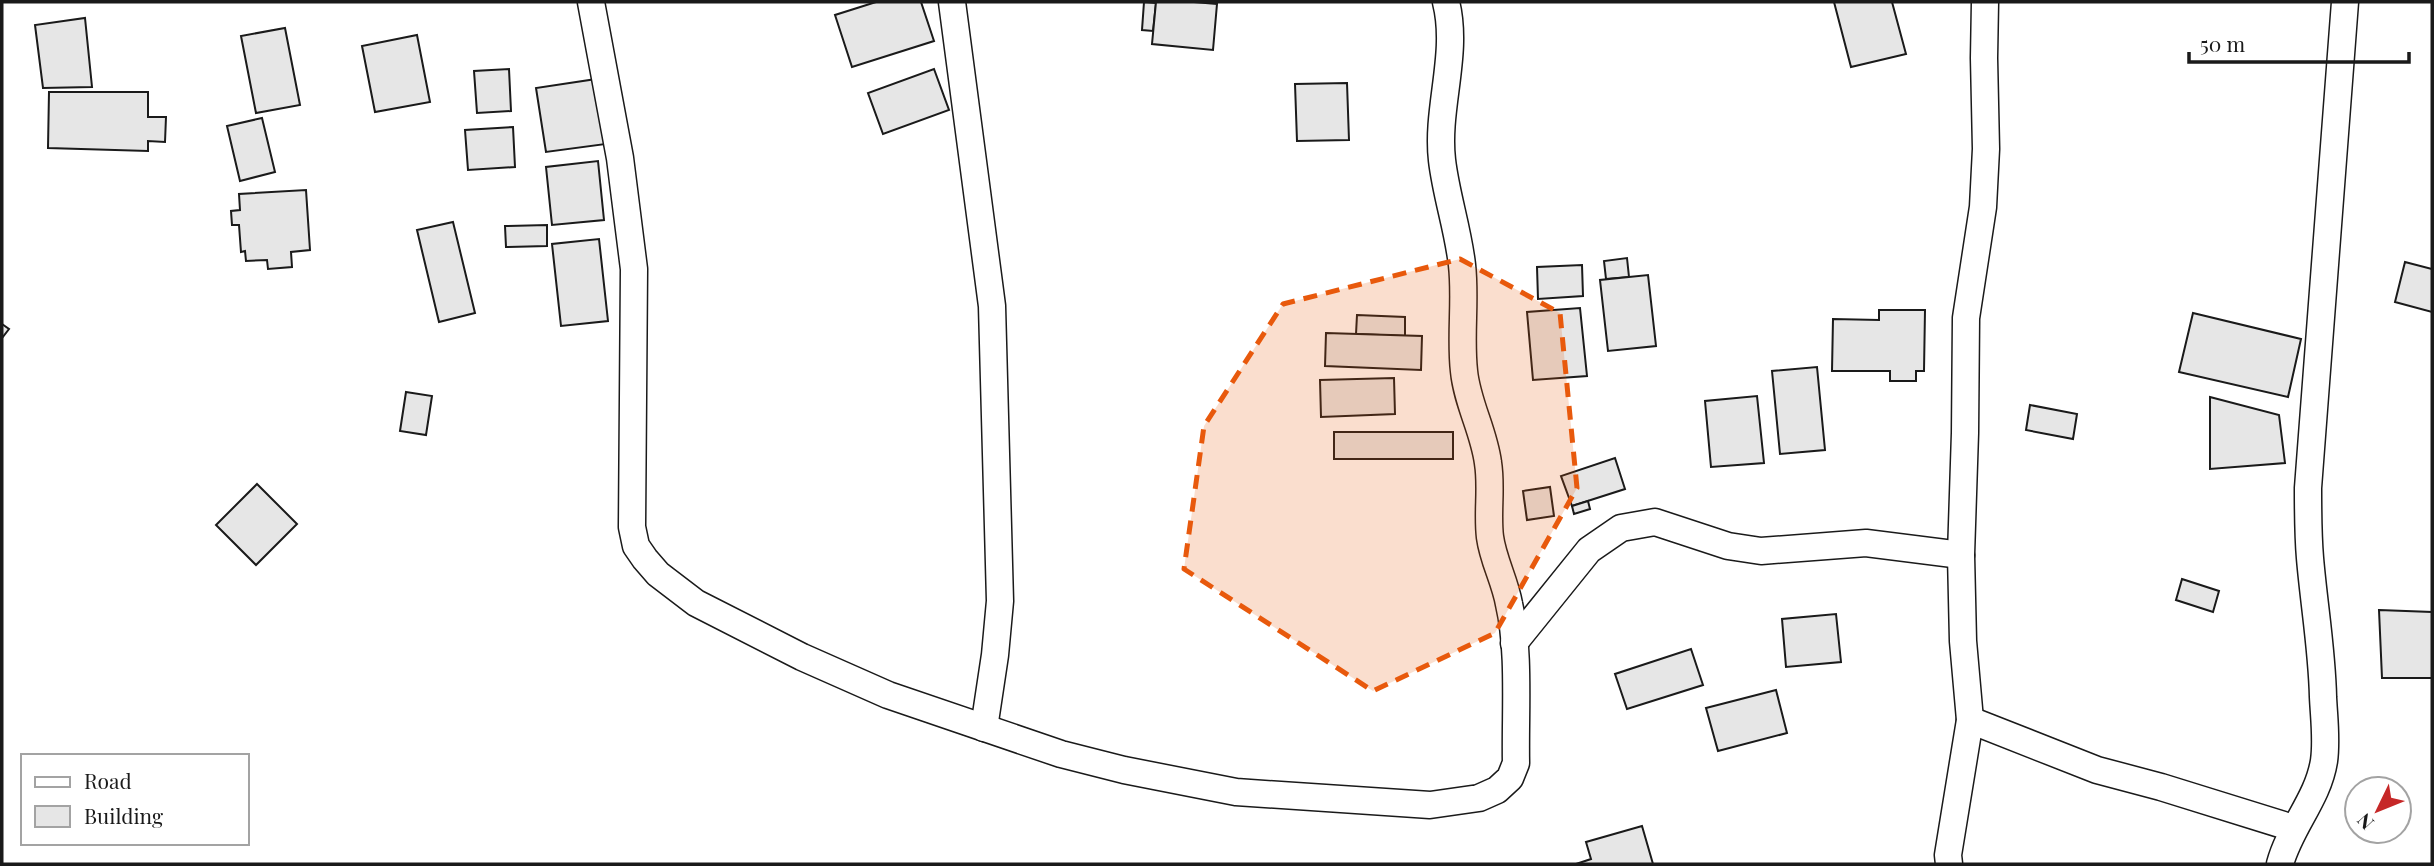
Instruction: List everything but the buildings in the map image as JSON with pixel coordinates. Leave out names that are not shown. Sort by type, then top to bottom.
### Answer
[{"type":"street","points":[[591,2],[620,158],[634,269],[632,527],[636,546],[659,574],[696,603],[802,657],[888,695],[1061,754],[1236,792],[1430,805],[1479,798],[1497,790],[1510,778],[1516,763],[1514,643],[1509,603],[1490,537],[1489,464],[1468,396],[1464,370],[1465,302],[1462,263],[1442,162],[1440,127],[1449,54],[1449,14],[1446,2]]},
{"type":"street","points":[[952,2],[992,306],[1000,601],[984,728]]},
{"type":"street","points":[[1949,864],[1948,855],[1970,720],[1963,641],[1961,555],[1966,318],[1983,207],[1986,149],[1985,2]]},
{"type":"street","points":[[2280,864],[2293,828],[2315,792],[2326,746],[2322,665],[2309,556],[2308,488],[2345,2]]},
{"type":"street","points":[[1514,643],[1589,550],[1621,527],[1655,522],[1728,546],[1761,551],[1866,543],[1961,555]]},
{"type":"street","points":[[1970,720],[2097,770],[2293,828]]},
{"type":"highlighted area","points":[[1460,259],[1560,313],[1577,488],[1495,633],[1373,691],[1184,569],[1204,426],[1283,304]]}]
